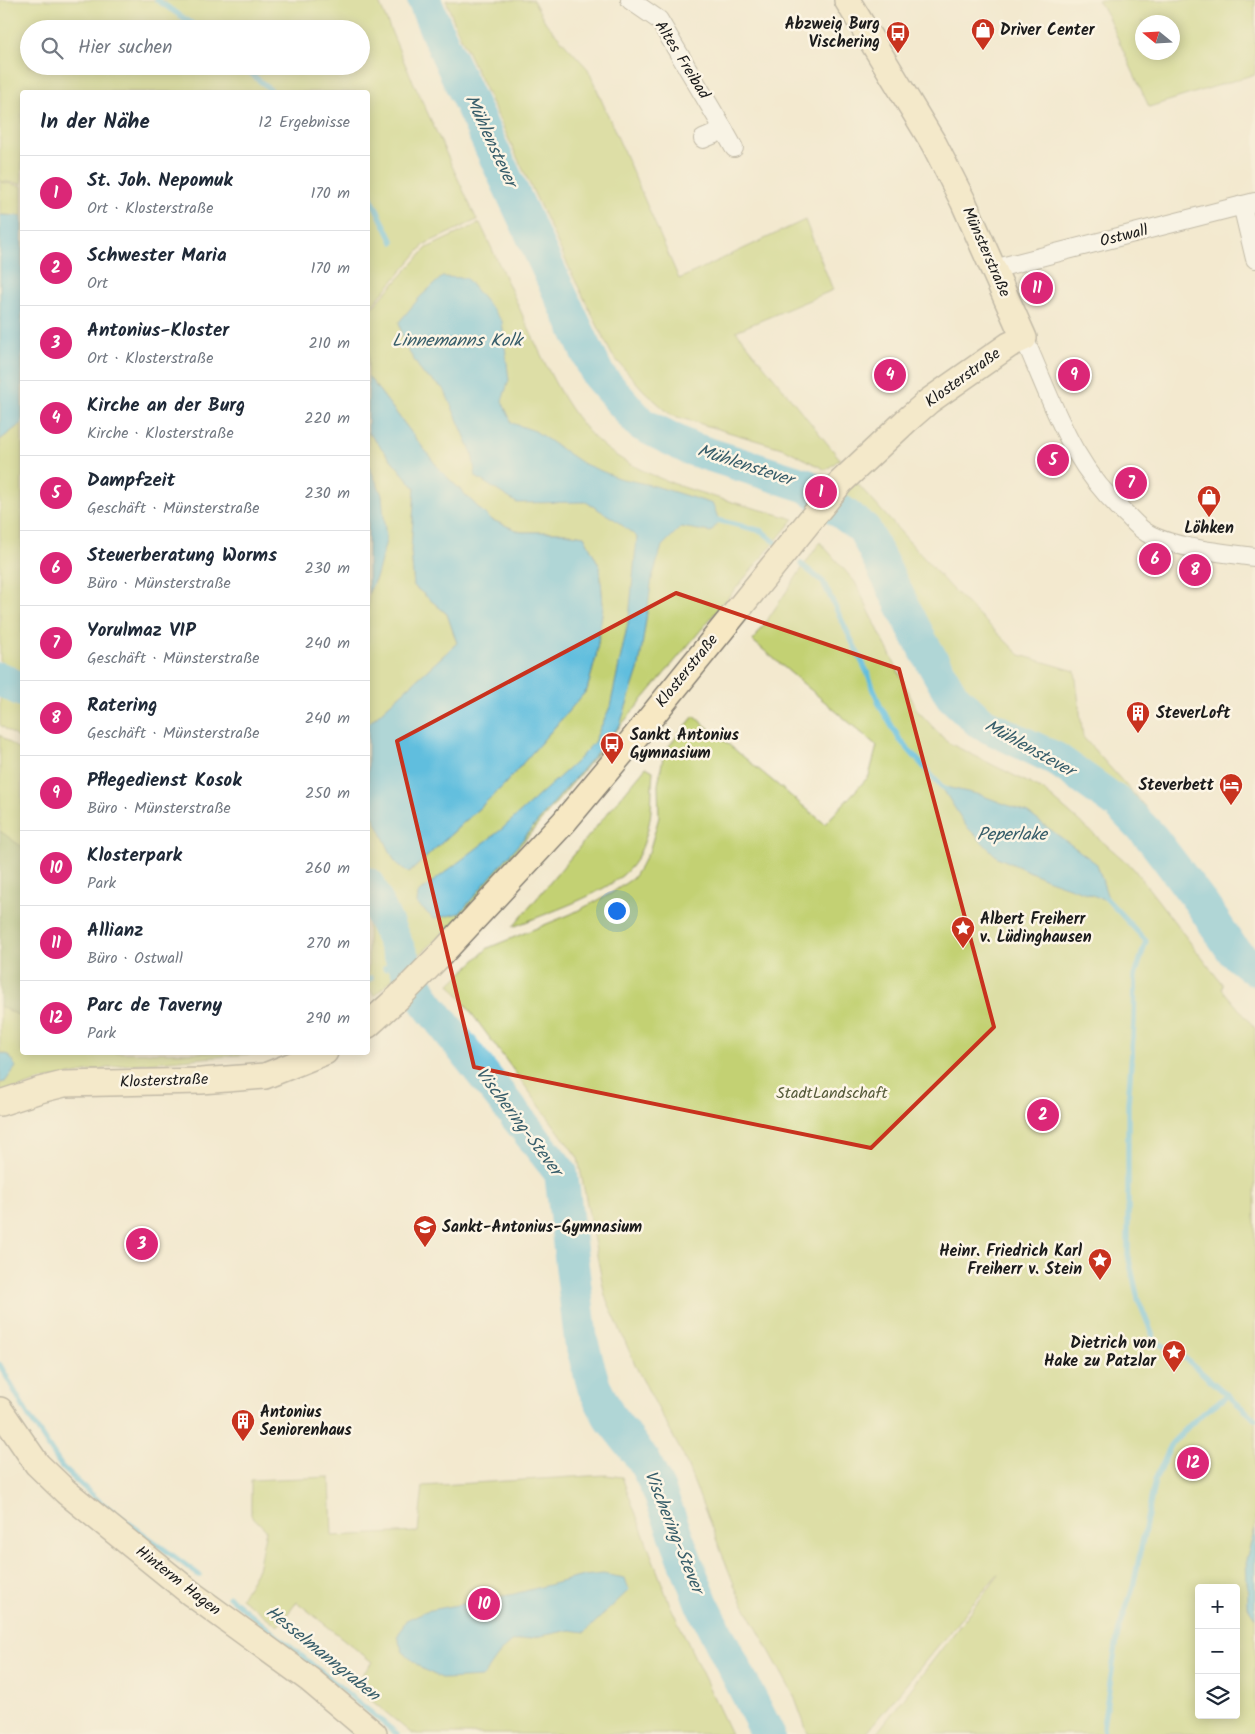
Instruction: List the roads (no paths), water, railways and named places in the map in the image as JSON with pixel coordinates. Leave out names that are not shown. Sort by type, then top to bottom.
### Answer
[{"type":"street","name":"Altes Freibad","points":[[630,0],[659,20],[734,148]]},
{"type":"street","name":"Münsterstraße","points":[[847,0],[934,144],[960,194],[1067,438],[1094,480],[1115,504],[1147,533],[1197,548],[1255,557]]},
{"type":"street","points":[[703,140],[724,130]]},
{"type":"street","points":[[1249,204],[1255,259]]},
{"type":"street","name":"Ostwall","points":[[993,271],[1005,266],[1249,204]]},
{"type":"street","name":"Klosterstraße","points":[[370,1023],[435,960],[570,815],[841,482],[906,420],[929,401],[1009,345],[1024,338]]},
{"type":"street","name":"Klosterstraße","points":[[0,1103],[64,1084],[201,1081],[265,1076],[318,1055]]},
{"type":"street","name":"Hinterm Hagen","points":[[0,1410],[37,1464],[66,1492],[192,1594],[310,1680],[374,1734]]},
{"type":"water","points":[[0,215],[20,216],[20,425],[0,440]]},
{"type":"water","name":"Linnemanns Kolk","points":[[442,277],[466,278],[502,321],[509,380],[502,401],[512,423],[535,431],[582,463],[618,478],[655,486],[713,504],[719,521],[711,532],[681,527],[662,546],[652,578],[639,667],[620,725],[460,913],[434,919],[417,904],[418,893],[502,829],[577,761],[594,742],[610,707],[629,618],[637,537],[614,519],[586,502],[517,503],[476,477],[472,453],[444,389],[423,374],[404,344],[399,322],[420,297]]},
{"type":"water","points":[[370,379],[440,470],[490,519],[521,532],[558,532],[584,536],[600,567],[603,606],[596,657],[587,690],[502,787],[409,873],[395,862],[370,809],[370,722],[457,643],[447,614],[414,586],[411,551],[415,488],[370,434]]},
{"type":"water","points":[[370,468],[382,495],[386,541],[377,575],[370,590]]},
{"type":"water","name":"Peperlake","points":[[941,786],[981,795],[1028,813],[1097,864],[1109,901],[1046,879],[997,857],[966,826]]},
{"type":"water","points":[[0,1053],[9,1055],[16,1067],[5,1082],[0,1083]]},
{"type":"water","points":[[1255,1529],[1255,1618],[1248,1607],[1246,1559]]},
{"type":"water","points":[[603,1574],[625,1578],[629,1590],[585,1632],[570,1630],[511,1642],[503,1649],[483,1677],[444,1679],[422,1669],[403,1652],[397,1637],[406,1620],[426,1611],[514,1594],[583,1576]]},
{"type":"waterway","points":[[157,0],[187,20]]},
{"type":"waterway","name":"Mühlenstever","points":[[424,0],[438,34],[598,375],[641,424],[689,448],[807,486],[864,529],[920,640],[952,696],[981,723],[1056,759],[1119,804],[1152,838],[1199,900],[1234,952],[1255,969]]},
{"type":"waterway","points":[[253,75],[271,90]]},
{"type":"waterway","points":[[370,196],[393,242]]},
{"type":"waterway","name":"Linnemanns Kolk","points":[[713,519],[762,531],[776,543]]},
{"type":"waterway","name":"Peperlake","points":[[801,564],[823,582],[868,674],[880,706],[900,740],[941,786],[946,789]]},
{"type":"waterway","name":"Vischering-Stever","points":[[0,679],[20,689]]},
{"type":"waterway","name":"Vischering-Stever","points":[[370,888],[411,977],[426,1002],[561,1173],[581,1341],[594,1387],[609,1416],[644,1461],[659,1491],[702,1604],[768,1734]]},
{"type":"waterway","name":"Peperlake","points":[[1105,897],[1146,941],[1135,976],[1134,1022],[1128,1104],[1128,1255],[1138,1299],[1155,1341],[1186,1359],[1255,1419]]},
{"type":"waterway","points":[[385,968],[401,955]]},
{"type":"waterway","points":[[0,1365],[28,1415],[62,1467],[100,1502],[199,1575]]},
{"type":"waterway","points":[[1104,1734],[1103,1726],[1118,1633],[1133,1587],[1155,1480],[1172,1443],[1198,1417],[1228,1395]]},
{"type":"waterway","name":"Hesselmanngraben","points":[[229,1597],[397,1734]]},
{"type":"place","name":"Driver Center","points":[[983,51]]},
{"type":"place","name":"Abzweig Burg Vischering","points":[[898,54]]},
{"type":"place","name":"Allianz","points":[[1037,288]]},
{"type":"place","name":"Kirche an der Burg","points":[[890,375]]},
{"type":"place","name":"Pflegedienst Kosok","points":[[1074,375]]},
{"type":"place","name":"Dampfzeit","points":[[1053,460]]},
{"type":"place","name":"Yorulmaz VIP","points":[[1131,483]]},
{"type":"place","name":"St. Joh. Nepomuk","points":[[821,492]]},
{"type":"place","name":"Löhken","points":[[1209,518]]},
{"type":"place","name":"Steuerberatung Worms","points":[[1155,559]]},
{"type":"place","name":"Ratering","points":[[1195,570]]},
{"type":"place","name":"SteverLoft","points":[[1138,734]]},
{"type":"place","name":"Sankt Antonius Gymnasium","points":[[612,765]]},
{"type":"place","name":"Steverbett","points":[[1231,806]]},
{"type":"place","name":"Albert Freiherr v. Lüdinghausen","points":[[963,949]]},
{"type":"place","name":"Schwester Maria","points":[[1043,1115]]},
{"type":"place","name":"Antonius-Kloster","points":[[142,1244]]},
{"type":"place","name":"Sankt-Antonius-Gymnasium","points":[[425,1248]]},
{"type":"place","name":"Heinr. Friedrich Karl Freiherr v. Stein","points":[[1100,1281]]},
{"type":"place","name":"Dietrich von Hake zu Patzlar","points":[[1174,1373]]},
{"type":"place","name":"Antonius Seniorenhaus","points":[[243,1442]]},
{"type":"place","name":"Parc de Taverny","points":[[1193,1463]]},
{"type":"place","name":"Klosterpark","points":[[484,1604]]},
{"type":"park label","name":"StadtLandschaft","points":[[832,1093]]}]
